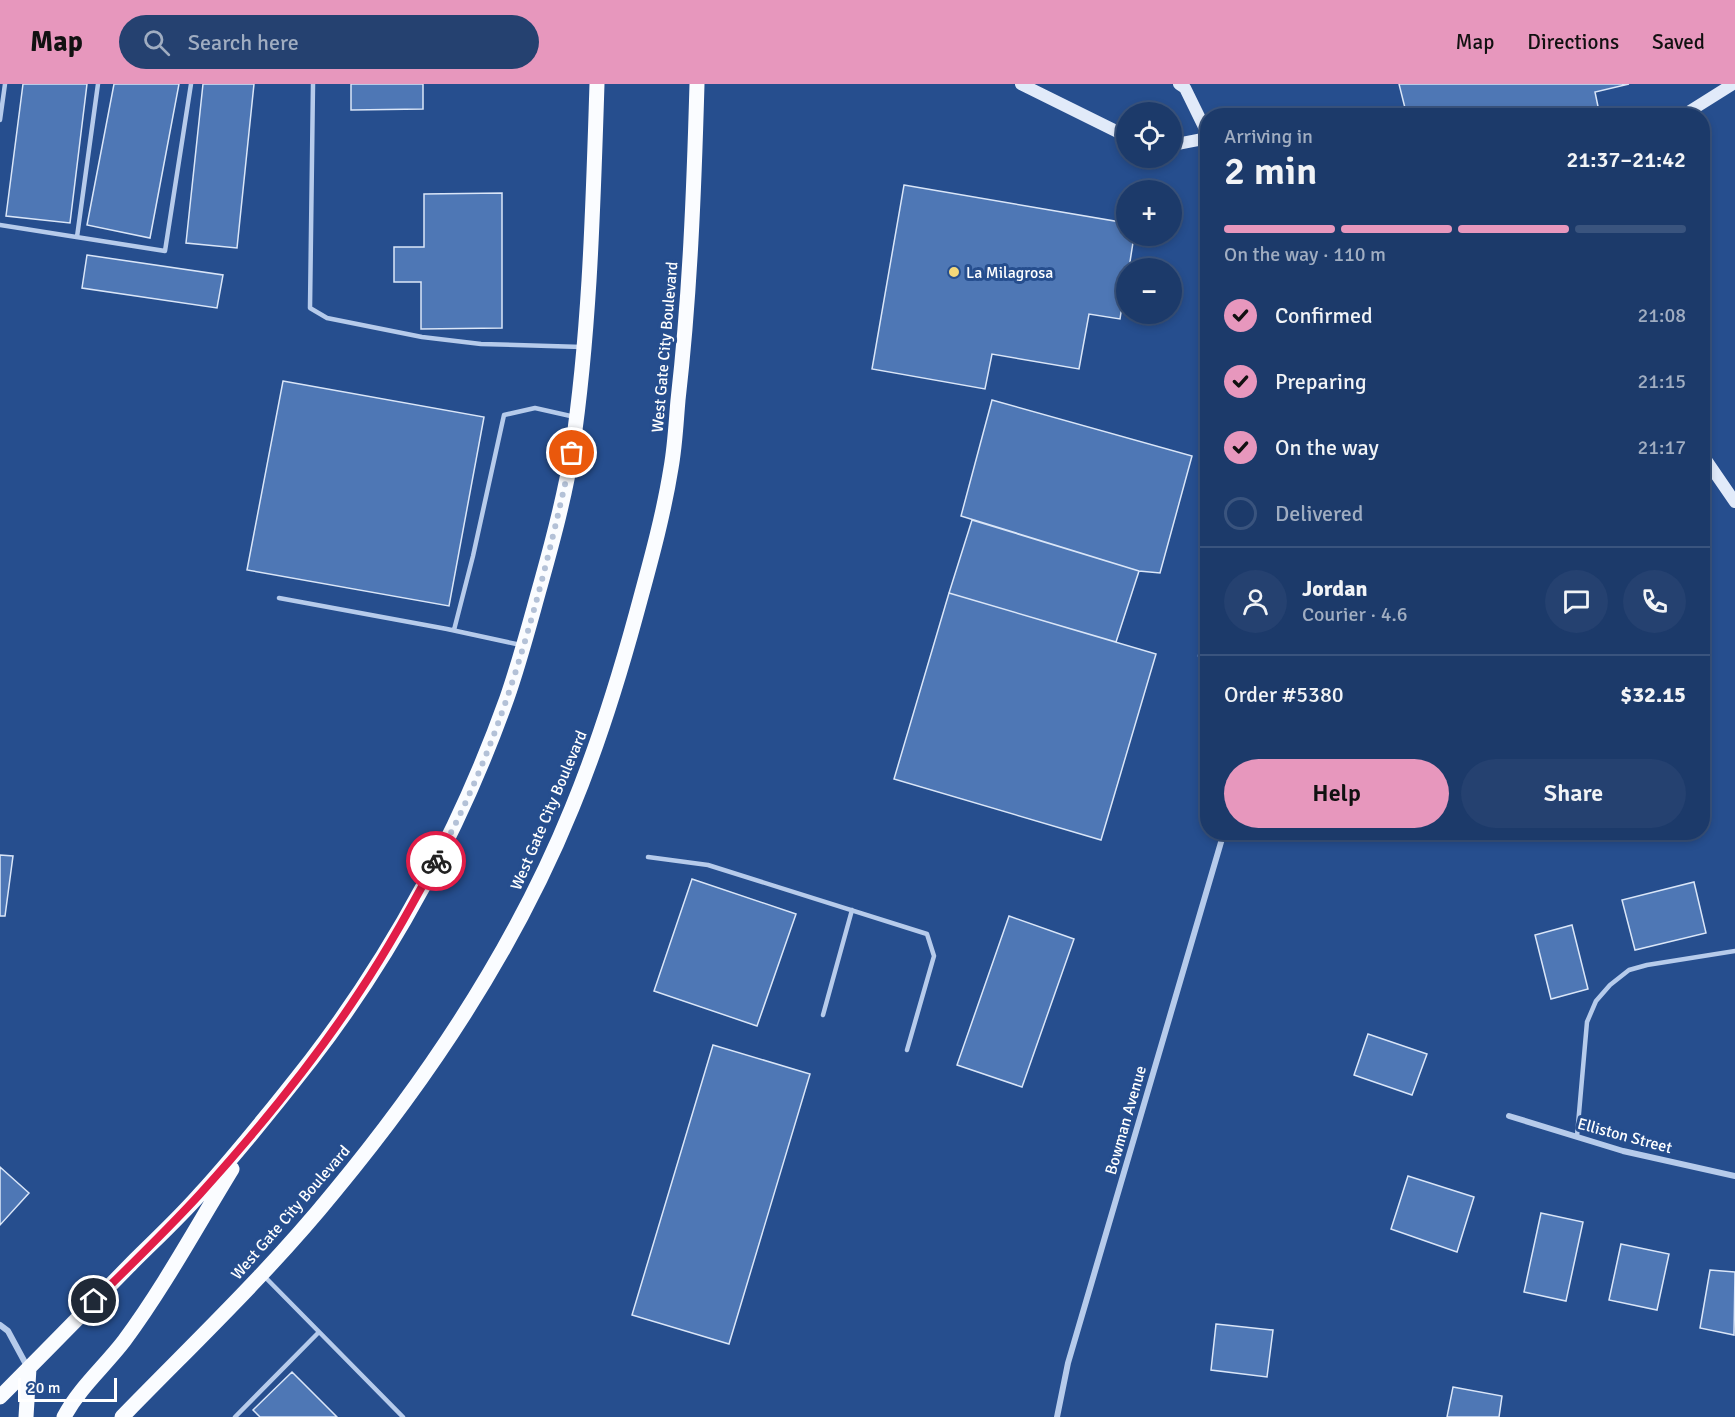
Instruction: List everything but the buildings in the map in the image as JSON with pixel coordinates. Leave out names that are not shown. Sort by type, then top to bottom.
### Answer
[{"type":"main road","points":[[0,1397],[199,1195],[257,1128],[313,1058],[360,991],[404,921],[444,848],[479,771],[508,696],[554,534],[572,453],[583,347],[593,199],[597,84]]},
{"type":"main road","name":"West Gate City Boulevard","points":[[122,1417],[262,1274],[335,1192],[393,1118],[451,1036],[490,971],[534,893],[572,810],[603,728],[652,556],[671,469],[689,279],[694,203],[697,84]]},
{"type":"main road","points":[[1021,84],[1116,131]]},
{"type":"main road","points":[[1179,84],[1185,88],[1200,119]]},
{"type":"main road","points":[[1693,108],[1733,84]]},
{"type":"main road","points":[[1182,142],[1200,138]]},
{"type":"main road","points":[[1710,466],[1735,502]]},
{"type":"main road","points":[[64,1417],[72,1402],[123,1341],[147,1307],[257,1128]]},
{"type":"main road","points":[[26,1417],[29,1368]]},
{"type":"street","name":"Bowman Avenue","points":[[1060,1416],[1068,1363],[1222,840]]},
{"type":"street","name":"Elliston Street","points":[[1509,1116],[1623,1151],[1735,1176]]},
{"type":"street","points":[[0,1324],[8,1331],[29,1368]]},
{"type":"lane","points":[[0,120],[5,84]]},
{"type":"lane","points":[[77,237],[98,84]]},
{"type":"lane","points":[[0,225],[165,251],[191,84]]},
{"type":"lane","points":[[313,84],[310,308],[327,318],[422,337],[481,344],[583,347]]},
{"type":"lane","points":[[453,630],[473,556],[504,415],[535,408],[575,417]]},
{"type":"lane","points":[[279,598],[453,630],[523,646]]},
{"type":"lane","points":[[648,857],[708,865],[927,934],[934,956],[907,1050]]},
{"type":"lane","points":[[823,1015],[852,910]]},
{"type":"lane","points":[[1577,1136],[1587,1022],[1596,1001],[1629,970],[1735,951]]},
{"type":"lane","points":[[262,1274],[403,1417]]},
{"type":"lane","points":[[235,1417],[319,1332]]},
{"type":"way so far","points":[[436,861],[479,771],[508,696],[554,534],[572,453]]},
{"type":"place","name":"La Milagrosa","points":[[954,272]]},
{"type":"route","points":[[94,1301],[199,1195],[313,1058],[360,991],[404,921],[436,861]]}]
